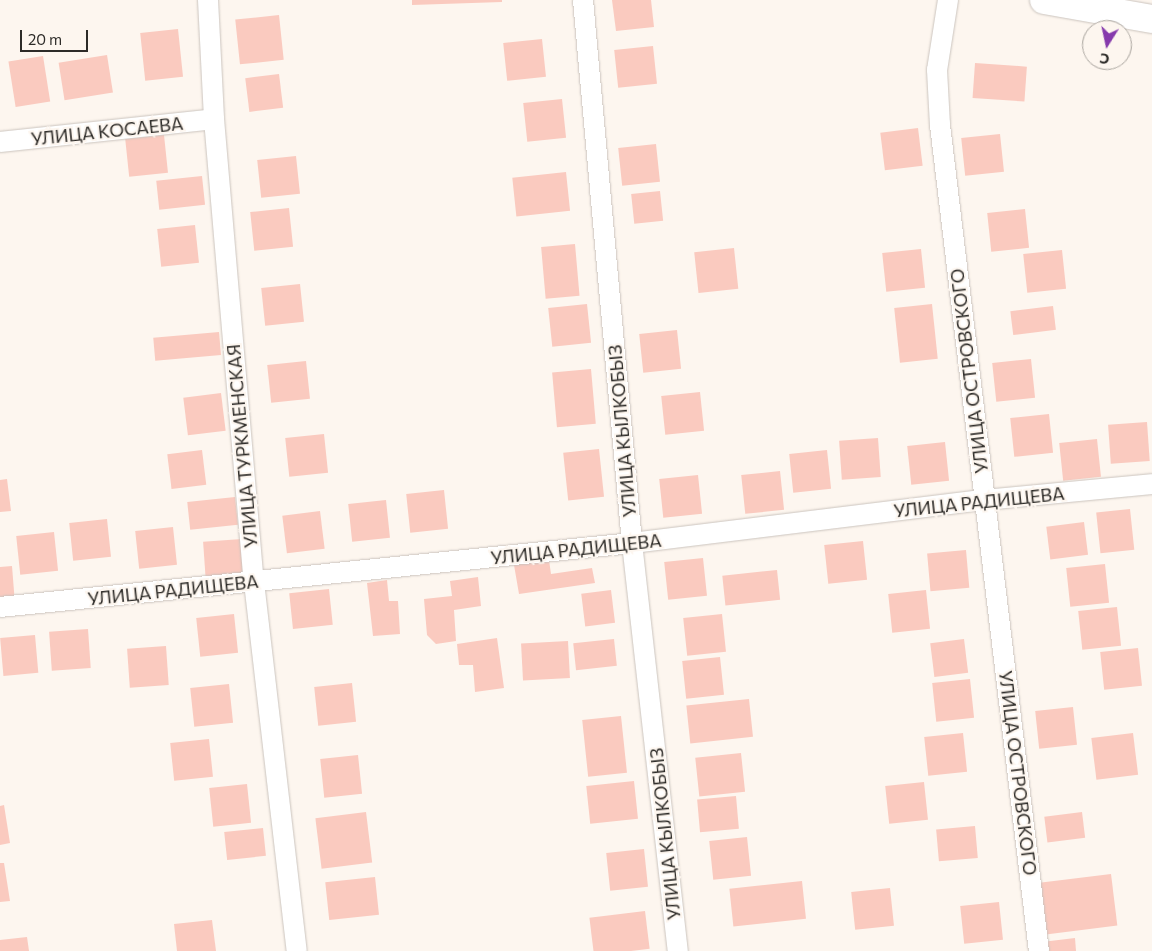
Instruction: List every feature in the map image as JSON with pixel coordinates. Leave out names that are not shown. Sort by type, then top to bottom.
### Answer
[{"type":"street","name":"УЛИЦА ТУРКМЕНСКАЯ","points":[[208,0],[214,119],[254,582],[297,951]]},
{"type":"street","name":"УЛИЦА КЫЛКОБЫЗ","points":[[583,0],[632,543],[678,951]]},
{"type":"street","name":"УЛИЦА ОСТРОВСКОГО","points":[[948,0],[937,70],[940,125],[1039,951]]},
{"type":"street","points":[[1044,0],[1152,19]]},
{"type":"street","name":"УЛИЦА КОСАЕВА","points":[[0,142],[214,119]]},
{"type":"street","name":"УЛИЦА РАДИЩЕВА","points":[[0,607],[632,543],[984,500],[1152,484]]},
{"type":"building","points":[[412,0],[502,0],[502,2],[412,5]]},
{"type":"building","points":[[612,0],[651,0],[654,27],[616,31]]},
{"type":"building","points":[[279,15],[284,60],[240,64],[235,20]]},
{"type":"building","points":[[178,29],[183,77],[145,81],[140,33]]},
{"type":"building","points":[[542,39],[546,77],[507,81],[503,43]]},
{"type":"building","points":[[653,46],[657,84],[618,88],[614,50]]},
{"type":"building","points":[[107,55],[113,93],[65,100],[59,63]]},
{"type":"building","points":[[43,56],[50,101],[16,107],[8,61]]},
{"type":"building","points":[[975,63],[1027,67],[1024,102],[973,98]]},
{"type":"building","points":[[279,74],[283,108],[249,112],[245,78]]},
{"type":"building","points":[[562,99],[566,138],[527,142],[523,103]]},
{"type":"building","points":[[918,128],[923,166],[885,170],[880,133]]},
{"type":"building","points":[[1000,134],[1004,172],[965,176],[961,138]]},
{"type":"building","points":[[164,135],[168,173],[129,177],[125,139]]},
{"type":"building","points":[[656,144],[660,182],[622,186],[618,148]]},
{"type":"building","points":[[296,156],[300,194],[261,198],[257,160]]},
{"type":"building","points":[[566,172],[570,211],[516,216],[512,178]]},
{"type":"building","points":[[202,176],[205,205],[159,210],[156,181]]},
{"type":"building","points":[[660,191],[663,221],[634,224],[631,194]]},
{"type":"building","points":[[289,208],[293,247],[254,251],[250,212]]},
{"type":"building","points":[[1025,209],[1029,248],[991,252],[987,213]]},
{"type":"building","points":[[195,225],[199,263],[161,267],[157,229]]},
{"type":"building","points":[[575,244],[580,296],[546,299],[541,247]]},
{"type":"building","points":[[734,248],[738,289],[699,293],[694,252]]},
{"type":"building","points":[[921,249],[925,288],[886,292],[882,253]]},
{"type":"building","points":[[1062,250],[1066,289],[1027,293],[1023,254]]},
{"type":"building","points":[[300,284],[304,322],[265,326],[261,288]]},
{"type":"building","points":[[587,304],[591,343],[552,347],[548,308]]},
{"type":"building","points":[[932,304],[938,359],[900,363],[894,308]]},
{"type":"building","points":[[1053,306],[1056,330],[1013,335],[1010,311]]},
{"type":"building","points":[[677,330],[681,369],[643,373],[639,334]]},
{"type":"building","points":[[219,332],[221,355],[155,361],[153,338]]},
{"type":"building","points":[[1031,359],[1035,398],[996,402],[992,363]]},
{"type":"building","points":[[306,361],[310,399],[271,403],[267,365]]},
{"type":"building","points":[[591,369],[596,424],[557,427],[552,372]]},
{"type":"building","points":[[700,392],[704,431],[665,435],[661,396]]},
{"type":"building","points":[[221,393],[226,431],[188,435],[183,398]]},
{"type":"building","points":[[1049,414],[1053,453],[1014,457],[1010,418]]},
{"type":"building","points":[[1147,422],[1150,461],[1111,464],[1108,425]]},
{"type":"building","points":[[324,434],[328,473],[289,477],[285,438]]},
{"type":"building","points":[[878,438],[881,477],[842,480],[839,441]]},
{"type":"building","points":[[1097,439],[1101,477],[1063,481],[1059,443]]},
{"type":"building","points":[[945,442],[949,481],[911,485],[907,446]]},
{"type":"building","points":[[599,449],[604,497],[568,501],[563,453]]},
{"type":"building","points":[[202,450],[206,485],[172,489],[167,454]]},
{"type":"building","points":[[827,450],[831,489],[793,493],[789,454]]},
{"type":"building","points":[[780,471],[784,510],[745,514],[741,475]]},
{"type":"building","points":[[698,475],[702,514],[663,518],[659,479]]},
{"type":"building","points":[[7,479],[11,511],[0,512],[0,480]]},
{"type":"building","points":[[444,490],[448,529],[410,533],[406,494]]},
{"type":"building","points":[[235,497],[238,525],[190,530],[187,502]]},
{"type":"building","points":[[386,500],[390,538],[352,542],[348,504]]},
{"type":"building","points":[[1130,509],[1134,550],[1100,553],[1096,513]]},
{"type":"building","points":[[320,511],[325,549],[287,553],[282,516]]},
{"type":"building","points":[[107,519],[111,557],[73,561],[69,523]]},
{"type":"building","points":[[1084,522],[1088,555],[1050,559],[1046,527]]},
{"type":"building","points":[[173,527],[177,565],[139,569],[135,531]]},
{"type":"building","points":[[54,532],[58,571],[20,575],[16,536]]},
{"type":"building","points":[[242,539],[245,578],[206,581],[203,542]]},
{"type":"building","points":[[863,541],[867,580],[828,584],[824,545]]},
{"type":"building","points":[[966,550],[969,588],[930,591],[927,553]]},
{"type":"building","points":[[703,558],[707,596],[668,600],[664,562]]},
{"type":"building","points":[[549,560],[551,574],[592,568],[595,583],[519,594],[514,565]]},
{"type":"building","points":[[1105,564],[1109,603],[1070,607],[1066,568]]},
{"type":"building","points":[[12,566],[15,604],[0,606],[0,567]]},
{"type":"building","points":[[777,570],[780,600],[725,606],[722,576]]},
{"type":"building","points":[[478,577],[481,606],[454,610],[456,641],[436,644],[427,635],[424,599],[452,596],[450,581]]},
{"type":"building","points":[[387,580],[389,601],[398,601],[400,634],[373,636],[367,583]]},
{"type":"building","points":[[329,589],[333,625],[293,629],[289,593]]},
{"type":"building","points":[[611,590],[615,623],[585,626],[581,594]]},
{"type":"building","points":[[926,590],[930,629],[892,633],[888,594]]},
{"type":"building","points":[[1117,607],[1121,646],[1082,650],[1078,611]]},
{"type":"building","points":[[234,614],[238,653],[200,657],[196,618]]},
{"type":"building","points":[[722,614],[726,652],[687,656],[683,618]]},
{"type":"building","points":[[88,629],[91,668],[52,671],[49,632]]},
{"type":"building","points":[[35,635],[38,673],[3,676],[0,638]]},
{"type":"building","points":[[497,638],[504,688],[475,692],[473,665],[459,665],[457,644]]},
{"type":"building","points":[[614,639],[617,666],[576,670],[573,643]]},
{"type":"building","points":[[964,639],[968,673],[934,677],[930,643]]},
{"type":"building","points":[[568,641],[570,678],[523,680],[521,643]]},
{"type":"building","points":[[166,646],[169,685],[130,688],[127,649]]},
{"type":"building","points":[[1138,648],[1142,686],[1104,690],[1100,652]]},
{"type":"building","points":[[720,657],[724,695],[686,699],[682,661]]},
{"type":"building","points":[[970,679],[974,718],[936,722],[932,683]]},
{"type":"building","points":[[352,683],[356,722],[318,726],[314,687]]},
{"type":"building","points":[[229,684],[233,723],[194,727],[190,688]]},
{"type":"building","points":[[749,699],[753,737],[690,743],[686,706]]},
{"type":"building","points":[[1073,707],[1077,745],[1039,749],[1035,711]]},
{"type":"building","points":[[621,716],[627,773],[588,777],[582,720]]},
{"type":"building","points":[[963,733],[967,772],[928,776],[924,737]]},
{"type":"building","points":[[1133,733],[1138,775],[1096,780],[1091,738]]},
{"type":"building","points":[[209,739],[213,777],[174,781],[170,743]]},
{"type":"building","points":[[741,753],[745,792],[699,797],[695,758]]},
{"type":"building","points":[[358,755],[362,794],[324,798],[320,759]]},
{"type":"building","points":[[634,781],[638,819],[590,824],[586,786]]},
{"type":"building","points":[[924,782],[928,820],[889,824],[885,786]]},
{"type":"building","points":[[247,784],[251,823],[213,827],[209,788]]},
{"type":"building","points":[[736,796],[739,829],[700,832],[697,799]]},
{"type":"building","points":[[4,805],[10,843],[0,845],[0,806]]},
{"type":"building","points":[[366,812],[372,863],[322,869],[315,818]]},
{"type":"building","points":[[1082,812],[1085,838],[1047,842],[1044,817]]},
{"type":"building","points":[[975,826],[978,858],[939,861],[936,829]]},
{"type":"building","points":[[263,828],[266,856],[227,860],[224,832]]},
{"type":"building","points":[[747,837],[751,876],[713,880],[709,841]]},
{"type":"building","points":[[644,849],[648,887],[610,891],[606,853]]},
{"type":"building","points":[[0,863],[4,863],[10,901],[0,902]]},
{"type":"building","points":[[1111,874],[1117,926],[1044,935],[1038,883]]},
{"type":"building","points":[[375,877],[379,915],[329,920],[325,882]]},
{"type":"building","points":[[802,881],[806,919],[733,926],[729,889]]},
{"type":"building","points":[[890,888],[894,926],[855,930],[851,892]]},
{"type":"building","points":[[999,902],[1003,940],[964,944],[960,906]]},
{"type":"building","points":[[645,911],[650,949],[631,951],[593,951],[589,918]]},
{"type":"building","points":[[212,920],[216,951],[177,951],[174,924]]},
{"type":"building","points":[[27,937],[29,951],[0,951],[0,940]]},
{"type":"building","points":[[1075,938],[1076,951],[1043,951],[1042,942]]}]
